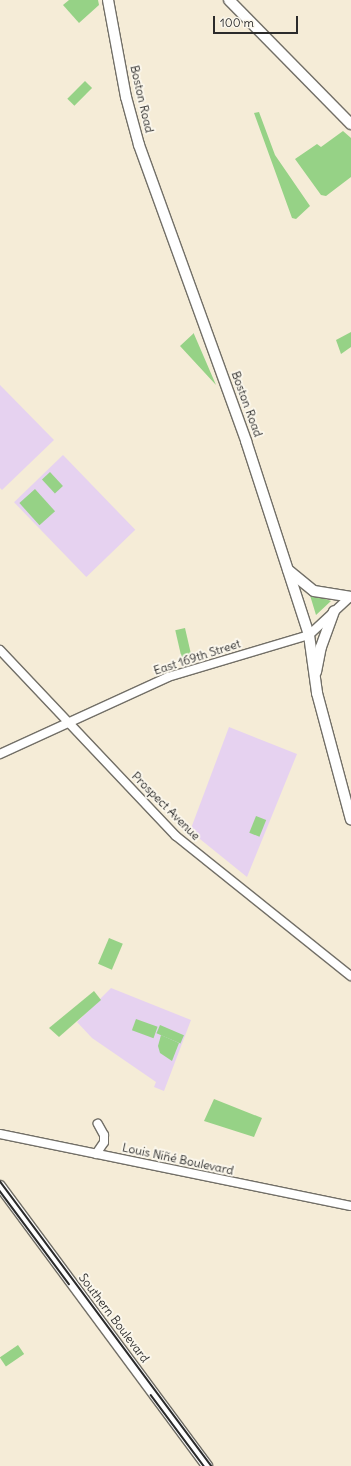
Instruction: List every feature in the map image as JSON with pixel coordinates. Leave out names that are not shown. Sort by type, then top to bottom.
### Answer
[{"type":"main road","name":"Boston Road","points":[[108,0],[126,97],[139,145],[246,441],[309,635],[314,681],[351,820]]},
{"type":"main road","points":[[229,0],[351,124]]},
{"type":"main road","points":[[288,570],[314,591],[351,596]]},
{"type":"main road","points":[[314,681],[321,647],[334,611]]},
{"type":"main road","name":"Southern Boulevard","points":[[0,1186],[207,1466]]},
{"type":"street","name":"East 169th Street","points":[[0,754],[168,677],[309,635],[351,596]]},
{"type":"street","name":"Prospect Avenue","points":[[0,650],[176,836],[351,976]]},
{"type":"street","points":[[96,1154],[104,1142],[104,1135],[98,1124]]},
{"type":"street","name":"Louis Niñé Boulevard","points":[[0,1134],[351,1206]]},
{"type":"shaded area","points":[[0,385],[54,440],[2,490],[0,488]]},
{"type":"shaded area","points":[[63,455],[135,530],[86,577],[14,502]]},
{"type":"shaded area","points":[[229,727],[297,754],[247,877],[190,831]]},
{"type":"shaded area","points":[[111,988],[191,1020],[164,1091],[154,1087],[156,1082],[92,1038],[77,1022]]},
{"type":"green space","points":[[69,0],[98,0],[99,5],[79,23],[63,5]]},
{"type":"green space","points":[[85,81],[92,88],[74,106],[67,99]]},
{"type":"green space","points":[[259,112],[275,155],[310,206],[296,219],[292,218],[254,113]]},
{"type":"green space","points":[[343,131],[351,138],[351,177],[326,196],[321,195],[295,159],[317,144],[321,147]]},
{"type":"green space","points":[[351,332],[351,347],[341,354],[336,340]]},
{"type":"green space","points":[[194,334],[216,385],[180,346]]},
{"type":"green space","points":[[50,472],[63,486],[55,493],[42,480]]},
{"type":"green space","points":[[35,489],[55,511],[39,525],[19,503]]},
{"type":"green space","points":[[309,592],[331,601],[316,615]]},
{"type":"green space","points":[[185,628],[192,658],[182,660],[175,630]]},
{"type":"green space","points":[[256,816],[266,820],[259,837],[249,833]]},
{"type":"green space","points":[[109,938],[123,944],[112,970],[98,964]]},
{"type":"green space","points":[[94,991],[101,1000],[59,1037],[49,1028]]},
{"type":"green space","points":[[136,1019],[158,1027],[154,1038],[132,1030]]},
{"type":"green space","points":[[160,1025],[184,1035],[180,1043],[156,1033]]},
{"type":"green space","points":[[161,1035],[179,1043],[172,1061],[160,1053],[158,1046]]},
{"type":"green space","points":[[214,1099],[262,1118],[254,1137],[204,1121]]},
{"type":"green space","points":[[18,1345],[24,1354],[6,1366],[0,1357]]},
{"type":"railway","points":[[0,1181],[212,1466]]},
{"type":"railway","points":[[0,1191],[69,1284]]},
{"type":"railway","points":[[151,1395],[204,1466]]}]
